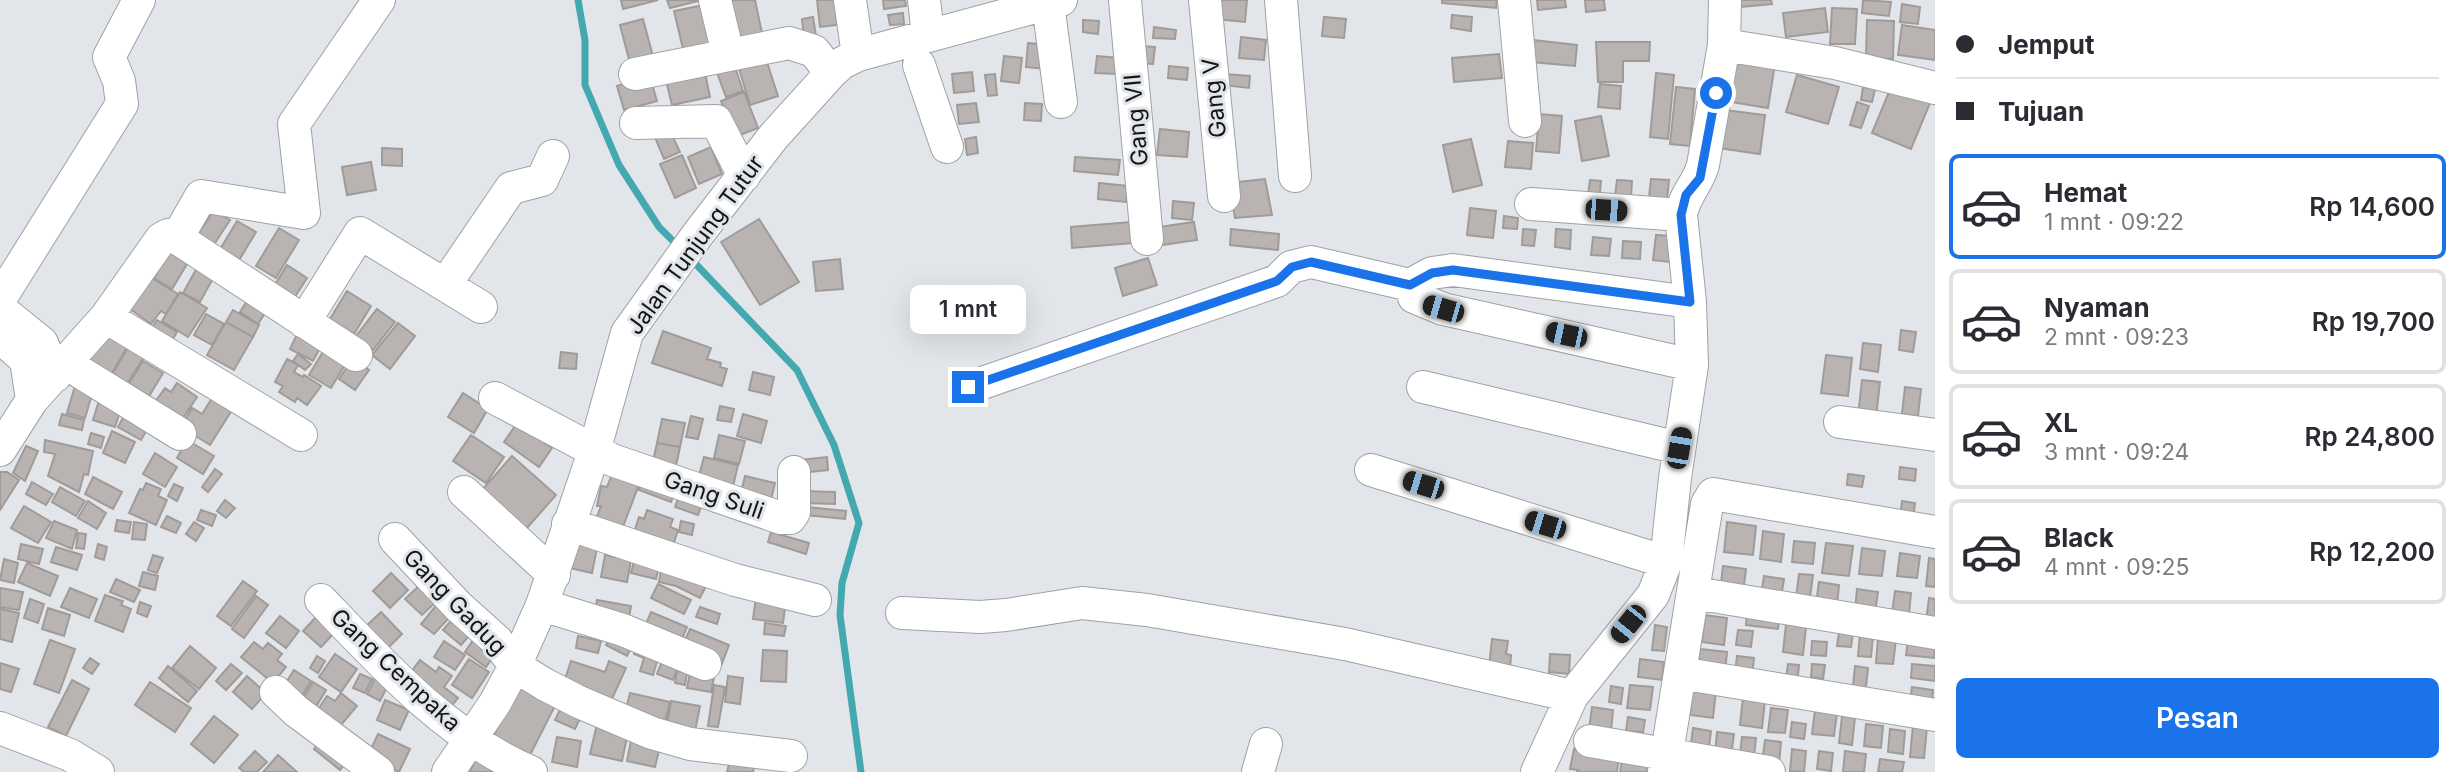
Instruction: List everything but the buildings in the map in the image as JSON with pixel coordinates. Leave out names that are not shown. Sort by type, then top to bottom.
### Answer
[{"type":"street","points":[[0,299],[122,104],[110,57],[139,0]]},
{"type":"street","points":[[177,237],[201,196],[304,213],[294,124],[379,0]]},
{"type":"street","points":[[715,0],[728,54]]},
{"type":"street","points":[[850,0],[858,55]]},
{"type":"street","points":[[924,0],[928,36]]},
{"type":"street","name":"Gang VII","points":[[1125,0],[1147,239]]},
{"type":"street","name":"Gang V","points":[[1205,0],[1224,196]]},
{"type":"street","points":[[1281,0],[1295,176]]},
{"type":"street","points":[[1514,0],[1525,121]]},
{"type":"street","points":[[1537,772],[1572,696],[1653,595],[1666,562],[1692,365],[1690,302],[1681,215],[1686,195],[1700,178],[1703,165],[1724,45],[1725,0]]},
{"type":"street","points":[[1054,2],[1061,102]]},
{"type":"street","name":"Jalan Tunjung Tutur","points":[[448,772],[515,666],[542,605],[594,452],[627,333],[698,234],[775,136],[831,73],[842,63],[858,55],[928,36],[1003,7],[1054,2]]},
{"type":"street","points":[[635,74],[789,43],[814,51],[831,73]]},
{"type":"street","points":[[1724,45],[1836,63],[1922,84]]},
{"type":"street","points":[[919,65],[947,147]]},
{"type":"street","points":[[636,123],[716,121],[744,176]]},
{"type":"street","points":[[445,285],[510,188],[542,180],[553,156]]},
{"type":"street","points":[[1531,204],[1681,215]]},
{"type":"street","points":[[304,322],[360,233],[481,307]]},
{"type":"street","points":[[0,450],[32,400],[106,317],[162,239],[168,235],[177,237],[356,355]]},
{"type":"street","points":[[968,387],[1277,281],[1292,267],[1311,262],[1410,285],[1432,273],[1453,270],[1690,302]]},
{"type":"street","points":[[1410,285],[1414,298],[1430,305],[1692,365]]},
{"type":"street","points":[[0,309],[42,343],[61,370],[180,434]]},
{"type":"street","points":[[106,317],[301,435]]},
{"type":"street","points":[[0,337],[26,360],[32,400]]},
{"type":"street","points":[[1423,387],[1679,448]]},
{"type":"street","points":[[495,398],[594,452]]},
{"type":"street","points":[[1840,422],[1935,435]]},
{"type":"street","name":"Gang Suli","points":[[594,452],[781,519],[790,518],[794,512],[794,472]]},
{"type":"street","points":[[1371,470],[1666,562]]},
{"type":"street","points":[[464,492],[554,575]]},
{"type":"street","points":[[1666,763],[1709,498],[1716,494],[1935,533]]},
{"type":"street","points":[[568,524],[692,567],[815,600]]},
{"type":"street","name":"Gang Gadug","points":[[395,539],[458,606],[497,640],[515,666]]},
{"type":"street","points":[[1695,593],[1935,633]]},
{"type":"street","name":"Gang Cempaka","points":[[321,600],[417,694],[470,739],[491,754],[531,772]]},
{"type":"street","points":[[902,612],[981,617],[1082,603],[1147,610],[1345,644],[1572,696]]},
{"type":"street","points":[[542,605],[623,630],[705,664]]},
{"type":"street","points":[[515,666],[579,702],[652,733],[691,744],[791,756]]},
{"type":"street","points":[[1680,673],[1935,715]]},
{"type":"street","points":[[276,692],[378,772]]},
{"type":"street","points":[[0,728],[69,755],[98,772]]},
{"type":"street","points":[[1590,741],[1666,763],[1769,772]]},
{"type":"waterway","points":[[578,0],[585,40],[585,85],[619,165],[659,227],[679,247]]},
{"type":"waterway","points":[[690,258],[797,370],[834,445],[859,523],[842,583],[840,615],[861,772]]},
{"type":"route","points":[[968,387],[1277,281],[1292,267],[1311,262],[1410,285],[1432,273],[1453,270],[1690,302],[1682,206],[1686,195],[1700,178],[1716,93]]}]
